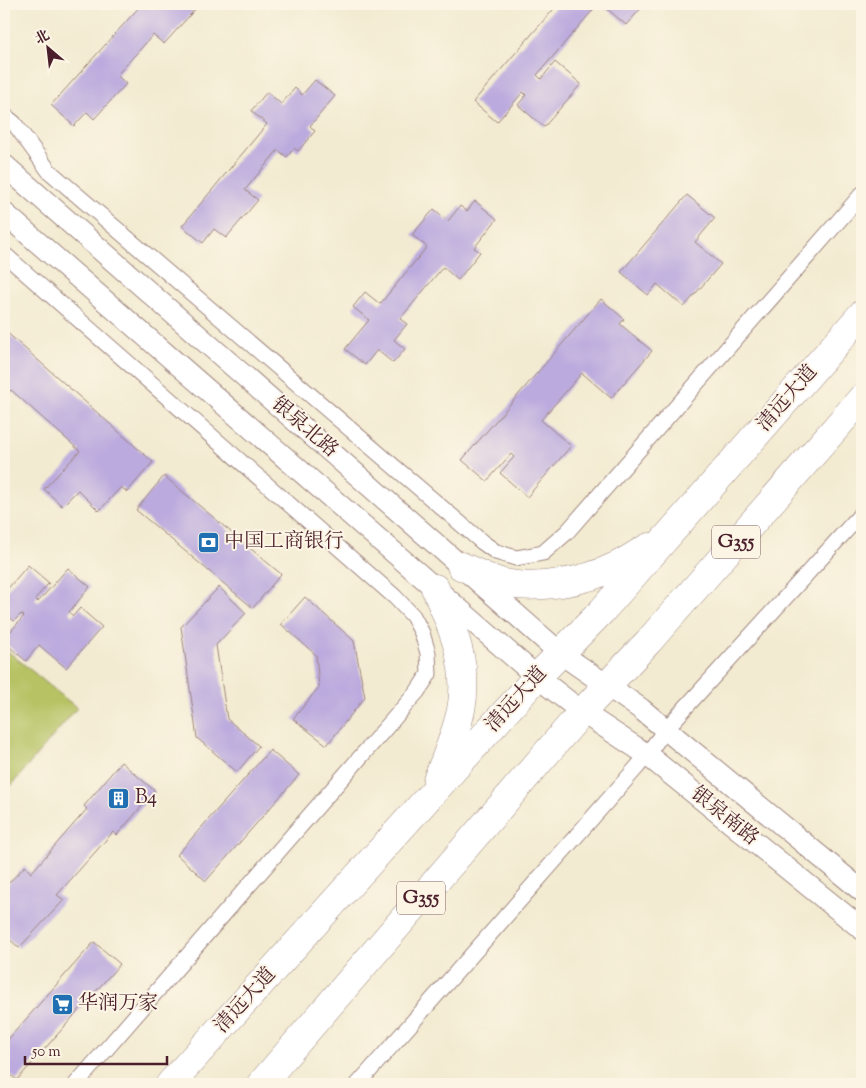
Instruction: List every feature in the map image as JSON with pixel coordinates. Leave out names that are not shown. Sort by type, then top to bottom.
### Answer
[{"type":"highway","name":"清远大道","points":[[170,1084],[537,677],[602,611],[862,314]]},
{"type":"highway","name":"G355","points":[[261,1084],[582,712],[862,398]]},
{"type":"highway","points":[[460,566],[500,582],[530,585],[558,583],[592,576],[616,566],[672,533]]},
{"type":"highway","points":[[431,794],[455,733],[461,708],[463,681],[460,654],[452,625],[435,588]]},
{"type":"main road","name":"银泉北路","points":[[4,165],[560,653],[608,685]]},
{"type":"main road","name":"银泉北路","points":[[4,213],[537,677],[582,712]]},
{"type":"main road","name":"银泉南路","points":[[608,685],[666,730],[862,891]]},
{"type":"main road","name":"银泉南路","points":[[582,712],[646,754],[862,929]]},
{"type":"street","name":"银泉北路","points":[[4,114],[14,123],[49,172],[482,542],[496,552],[516,558],[543,553],[567,532],[862,194]]},
{"type":"street","points":[[4,254],[395,597],[413,616],[422,633],[428,652],[429,674],[411,699],[76,1084]]},
{"type":"street","points":[[358,1084],[632,773],[666,730],[862,513]]},
{"type":"lane","points":[[4,1080],[10,1084]]},
{"type":"green space","points":[[4,648],[77,708],[4,794]]},
{"type":"building","points":[[142,4],[199,5],[164,44],[153,35],[117,75],[126,84],[94,119],[87,112],[74,126],[51,105]]},
{"type":"building","points":[[558,4],[598,4],[537,75],[541,79],[555,62],[581,84],[544,127],[518,105],[526,95],[523,92],[497,122],[473,102]]},
{"type":"building","points":[[609,4],[645,4],[626,25],[606,8]]},
{"type":"building","points":[[315,80],[335,96],[310,126],[315,131],[298,151],[294,148],[287,157],[278,150],[245,190],[258,200],[226,238],[214,229],[203,243],[182,226],[267,124],[251,111],[267,92],[281,104],[295,88],[302,95]]},
{"type":"building","points":[[687,195],[715,218],[695,242],[721,264],[684,307],[657,284],[648,295],[621,272]]},
{"type":"building","points":[[475,201],[497,219],[474,248],[480,252],[458,280],[443,267],[400,319],[407,324],[394,340],[405,349],[393,363],[377,350],[365,365],[345,349],[369,320],[353,307],[365,292],[380,304],[427,247],[412,235],[434,209],[448,221],[460,206],[467,211]]},
{"type":"building","points":[[601,299],[624,319],[620,324],[652,351],[611,398],[582,373],[541,420],[571,446],[527,497],[500,473],[514,457],[511,454],[487,481],[462,460]]},
{"type":"building","points":[[4,330],[153,462],[127,492],[121,487],[99,511],[78,490],[62,506],[44,489],[80,451],[11,390],[4,399]]},
{"type":"building","name":"中国工商银行","points":[[164,476],[281,574],[253,608],[136,510]]},
{"type":"building","points":[[28,565],[49,583],[35,599],[38,602],[68,568],[90,587],[69,612],[73,616],[80,608],[102,627],[66,668],[39,645],[26,661],[4,642],[4,639],[24,616],[21,614],[14,621],[4,612],[4,593]]},
{"type":"building","points":[[219,587],[246,613],[216,645],[227,719],[259,746],[237,772],[197,738],[181,627]]},
{"type":"building","points":[[305,597],[354,641],[365,697],[327,745],[293,719],[319,687],[316,655],[281,624]]},
{"type":"building","points":[[270,750],[299,775],[206,881],[177,855]]},
{"type":"building","points":[[121,762],[155,791],[117,835],[113,832],[57,895],[64,900],[19,948],[4,934],[4,888],[25,866],[31,873],[87,809],[84,806]]},
{"type":"building","name":"华润万家","points":[[94,942],[120,964],[17,1080],[4,1069],[4,1044]]},
{"type":"place","name":"中国工商银行","points":[[208,542]]},
{"type":"place","name":"B4","points":[[119,798]]},
{"type":"place","name":"华润万家","points":[[62,1004]]}]
